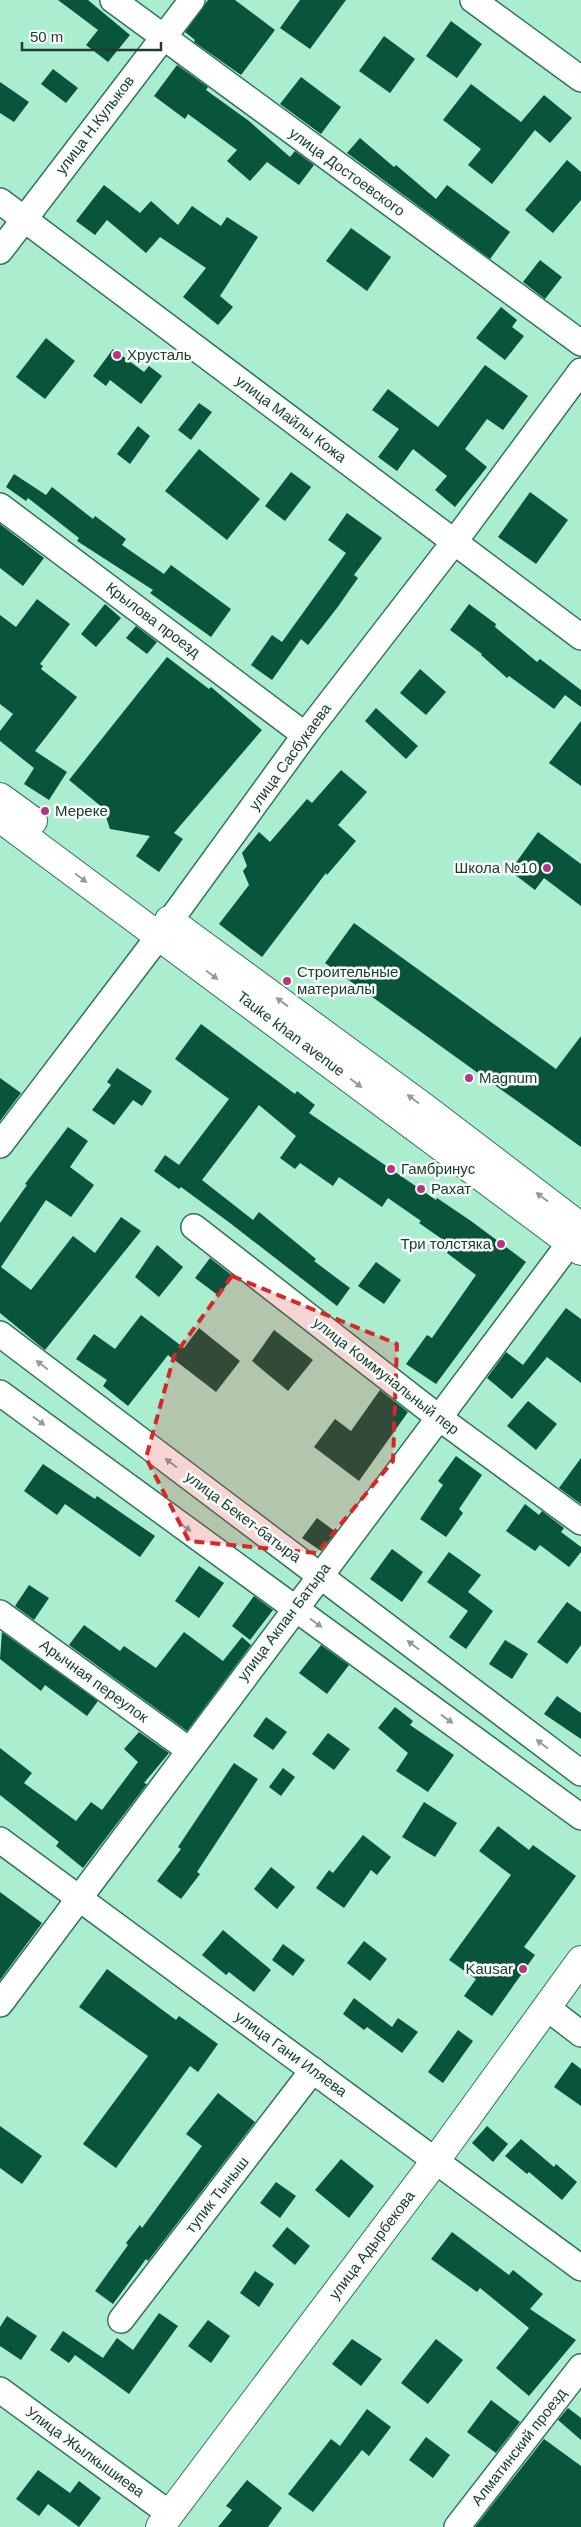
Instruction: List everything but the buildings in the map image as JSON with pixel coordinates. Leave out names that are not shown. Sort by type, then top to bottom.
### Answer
[{"type":"main road","name":"Tauke khan avenue","points":[[0,797],[165,929],[578,1237]]},
{"type":"main road","name":"Tauke khan avenue","points":[[0,818],[165,929]]},
{"type":"main road","name":"улица Адырбекова","points":[[165,2520],[436,2160],[581,1960]]},
{"type":"street","name":"улица Достоевского","points":[[113,0],[581,344]]},
{"type":"street","name":"улица Н.Кулыков","points":[[0,251],[192,0]]},
{"type":"street","points":[[473,0],[581,80]]},
{"type":"street","name":"улица Майлы Кожа","points":[[0,201],[581,637]]},
{"type":"street","name":"улица Сасбукаева","points":[[0,1145],[165,929],[305,735],[455,541],[581,371]]},
{"type":"street","name":"Крылова проезд","points":[[0,506],[305,735]]},
{"type":"street","name":"улица Коммунальный пер","points":[[194,1227],[438,1417],[581,1522]]},
{"type":"street","name":"улица Акпан Батыра","points":[[0,2004],[438,1417],[578,1237]]},
{"type":"street","name":"улица Бекет-батыра","points":[[0,1334],[581,1773]]},
{"type":"street","points":[[0,1392],[581,1817]]},
{"type":"street","name":"Арычная переулок","points":[[0,1613],[189,1750]]},
{"type":"street","name":"улица Гани Иляева","points":[[0,1840],[581,2268]]},
{"type":"street","points":[[546,2007],[581,2034]]},
{"type":"street","name":"тупик Тыныш","points":[[121,2320],[313,2070]]},
{"type":"street","name":"Алматинский проезд","points":[[457,2527],[581,2367]]},
{"type":"street","name":"Улица Жылкышиева","points":[[0,2390],[165,2520]]},
{"type":"highlighted area","points":[[232,1276],[397,1344],[393,1461],[317,1553],[189,1541],[146,1458],[174,1356]]},
{"type":"place","name":"Хрусталь","points":[[117,355]]},
{"type":"place","name":"Мереке","points":[[45,811]]},
{"type":"place","name":"Школа №10","points":[[547,868]]},
{"type":"place","name":"Строительные материалы","points":[[287,981]]},
{"type":"place","name":"Magnum","points":[[469,1078]]},
{"type":"place","name":"Гамбринус","points":[[391,1169]]},
{"type":"place","name":"Рахат","points":[[421,1189]]},
{"type":"place","name":"Три толстяка","points":[[501,1244]]},
{"type":"place","name":"Kausar","points":[[523,1969]]}]
